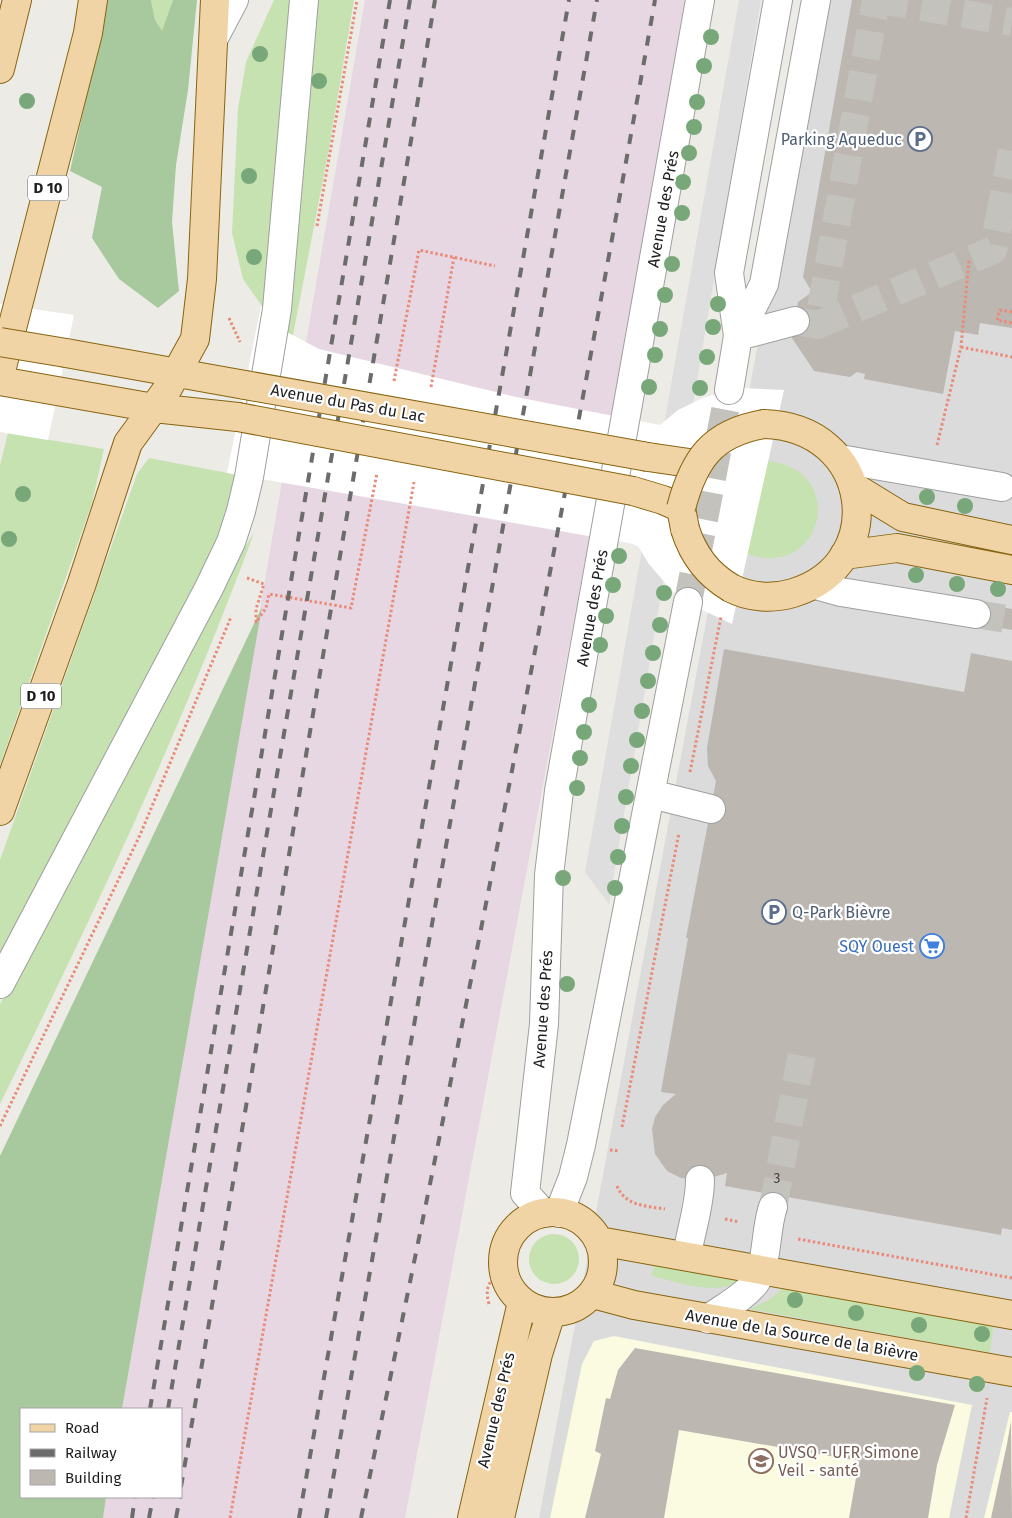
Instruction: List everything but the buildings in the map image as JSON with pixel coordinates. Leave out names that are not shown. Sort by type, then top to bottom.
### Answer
[{"type":"main road","points":[[0,70],[17,0]]},
{"type":"main road","name":"D 10","points":[[0,375],[72,101],[88,33],[93,0]]},
{"type":"main road","name":"D 10","points":[[0,810],[82,583],[128,443],[178,372],[195,339],[202,279],[215,36],[215,0]]},
{"type":"main road","name":"Avenue du Pas du Lac","points":[[0,342],[354,403],[628,455],[696,464]]},
{"type":"main road","name":"Avenue du Pas du Lac","points":[[0,381],[154,408],[238,417],[633,491],[663,500],[681,508]]},
{"type":"main road","points":[[776,424],[806,431],[825,443],[840,459],[854,487],[857,510],[854,534],[844,555],[832,572],[816,584],[781,597],[756,596],[739,591],[718,580],[697,558],[690,544],[681,508],[688,481],[696,464],[709,449],[725,436],[744,428],[776,424]]},
{"type":"main road","points":[[854,487],[903,517],[1012,540]]},
{"type":"main road","points":[[844,555],[897,548],[1012,570]]},
{"type":"main road","points":[[551,1213],[528,1219],[515,1229],[507,1243],[497,1274],[522,1302],[536,1310],[551,1313],[566,1311],[581,1304],[593,1294],[600,1282],[603,1268],[603,1254],[599,1241],[761,1268],[1012,1315]]},
{"type":"main road","name":"Avenue des Prés","points":[[551,1213],[571,1215],[583,1222],[592,1230],[599,1241]]},
{"type":"main road","name":"Avenue de la Source de la Bièvre","points":[[593,1294],[634,1306],[1012,1372]]},
{"type":"main road","name":"Avenue des Prés","points":[[472,1518],[522,1302]]},
{"type":"main road","name":"Avenue des Prés","points":[[500,1518],[538,1354],[551,1313]]},
{"type":"street","points":[[215,36],[234,0]]},
{"type":"street","points":[[0,984],[205,596],[231,542],[241,511],[249,477],[277,309],[304,0]]},
{"type":"street","name":"Avenue des Prés","points":[[551,1213],[524,1193],[544,1024],[549,875],[559,791],[700,0]]},
{"type":"street","points":[[738,336],[729,273],[778,0]]},
{"type":"street","points":[[729,390],[738,336],[764,284],[816,0]]},
{"type":"street","points":[[738,336],[795,321]]},
{"type":"street","points":[[840,459],[1002,487]]},
{"type":"street","points":[[816,584],[841,592],[976,614]]},
{"type":"street","points":[[551,1213],[573,1176],[581,1145],[688,602]]},
{"type":"street","points":[[651,794],[711,809]]},
{"type":"street","points":[[687,1255],[694,1213],[700,1200],[700,1180]]},
{"type":"street","points":[[708,1319],[744,1294],[756,1282],[761,1268],[770,1219]]},
{"type":"path","points":[[316,230],[357,0]]},
{"type":"path","points":[[430,394],[454,257]]},
{"type":"path","points":[[940,435],[962,347],[969,260]]},
{"type":"path","points":[[1012,312],[1000,310],[997,320],[1012,323]]},
{"type":"path","points":[[962,347],[1012,357]]},
{"type":"path","points":[[230,1518],[416,472]]},
{"type":"path","points":[[243,587],[250,571]]},
{"type":"path","points":[[0,1126],[140,835],[232,615]]},
{"type":"path","points":[[622,1127],[720,617]]},
{"type":"path","points":[[617,1186],[620,1195],[628,1202],[745,1223],[770,1219],[794,1238],[1012,1278]]},
{"type":"path","points":[[966,1518],[984,1413]]},
{"type":"shaded area","points":[[365,0],[685,0],[618,386],[405,1518],[103,1518],[106,1498],[182,1498],[182,1408],[122,1408]]},
{"type":"shaded area","points":[[739,0],[761,0],[609,904],[585,872]]},
{"type":"shaded area","points":[[822,0],[1012,0],[1012,1518],[539,1518]]},
{"type":"shaded area","name":"UVSQ - UFR Simone Veil - santé","points":[[614,1336],[972,1405],[949,1518],[550,1518],[582,1364],[594,1341]]},
{"type":"shaded area","points":[[1010,1412],[1012,1412],[1012,1518],[984,1518]]},
{"type":"green space","points":[[108,0],[151,0],[155,20],[162,31],[173,0],[197,0],[188,90],[176,165],[172,222],[179,291],[158,308],[119,279],[92,238],[102,187],[70,171]]},
{"type":"green space","points":[[151,0],[173,0],[162,32],[155,20]]},
{"type":"green space","points":[[274,0],[295,0],[266,312],[243,279],[232,233],[238,109],[246,62]]},
{"type":"green space","points":[[310,0],[354,0],[328,154],[293,335],[288,333]]},
{"type":"green space","points":[[8,433],[104,449],[92,503],[0,765],[0,465]]},
{"type":"green space","points":[[149,458],[238,475],[230,513],[209,566],[0,959],[0,860],[137,474]]},
{"type":"green space","points":[[764,461],[791,467],[809,481],[817,500],[817,520],[809,539],[794,552],[772,558],[745,553]]},
{"type":"green space","points":[[254,533],[197,679],[134,822],[102,893],[0,1104],[0,1004],[224,579]]},
{"type":"green space","points":[[262,607],[122,1408],[20,1408],[20,1498],[106,1498],[103,1518],[0,1518],[0,1156]]},
{"type":"green space","points":[[559,1234],[572,1241],[578,1249],[578,1269],[572,1277],[564,1283],[549,1284],[536,1277],[530,1269],[529,1254],[536,1241],[544,1235]]},
{"type":"green space","points":[[655,1261],[744,1277],[735,1284],[724,1287],[712,1288],[687,1285],[652,1276]]},
{"type":"green space","points":[[788,1284],[994,1322],[990,1353],[750,1309],[769,1300]]},
{"type":"pier","points":[[0,304],[74,315],[48,440],[0,432]]},
{"type":"pier","points":[[261,306],[281,329],[319,349],[516,397],[660,425],[678,410],[705,397],[742,388],[784,390],[732,624],[698,608],[672,591],[649,564],[638,546],[629,543],[227,473]]},
{"type":"tunnel","points":[[795,321],[818,325],[876,0]]},
{"type":"tunnel","points":[[880,0],[1012,22]]},
{"type":"tunnel","points":[[1012,151],[1000,215],[1012,217]]},
{"type":"tunnel","points":[[818,325],[993,250],[1000,215]]},
{"type":"tunnel","points":[[688,602],[729,390]]},
{"type":"tunnel","points":[[976,614],[1012,620]]},
{"type":"tunnel","points":[[773,1207],[803,1048]]},
{"type":"railway","points":[[150,1408],[390,0]]},
{"type":"railway","points":[[168,1408],[410,0]]},
{"type":"railway","points":[[182,1481],[435,0]]},
{"type":"railway","points":[[299,1518],[569,0]]},
{"type":"railway","points":[[326,1518],[597,0]]},
{"type":"railway","points":[[361,1518],[514,760],[655,0]]},
{"type":"railway","points":[[132,1518],[135,1498]]},
{"type":"railway","points":[[149,1518],[153,1498]]},
{"type":"railway","points":[[176,1518],[180,1498]]},
{"type":"place","name":"Parking Aqueduc","points":[[920,139]]},
{"type":"place","name":"Q-Park Bièvre","points":[[774,912]]},
{"type":"place","name":"SQY Ouest","points":[[932,946]]},
{"type":"place","name":"UVSQ - UFR Simone Veil - santé","points":[[761,1461]]}]
